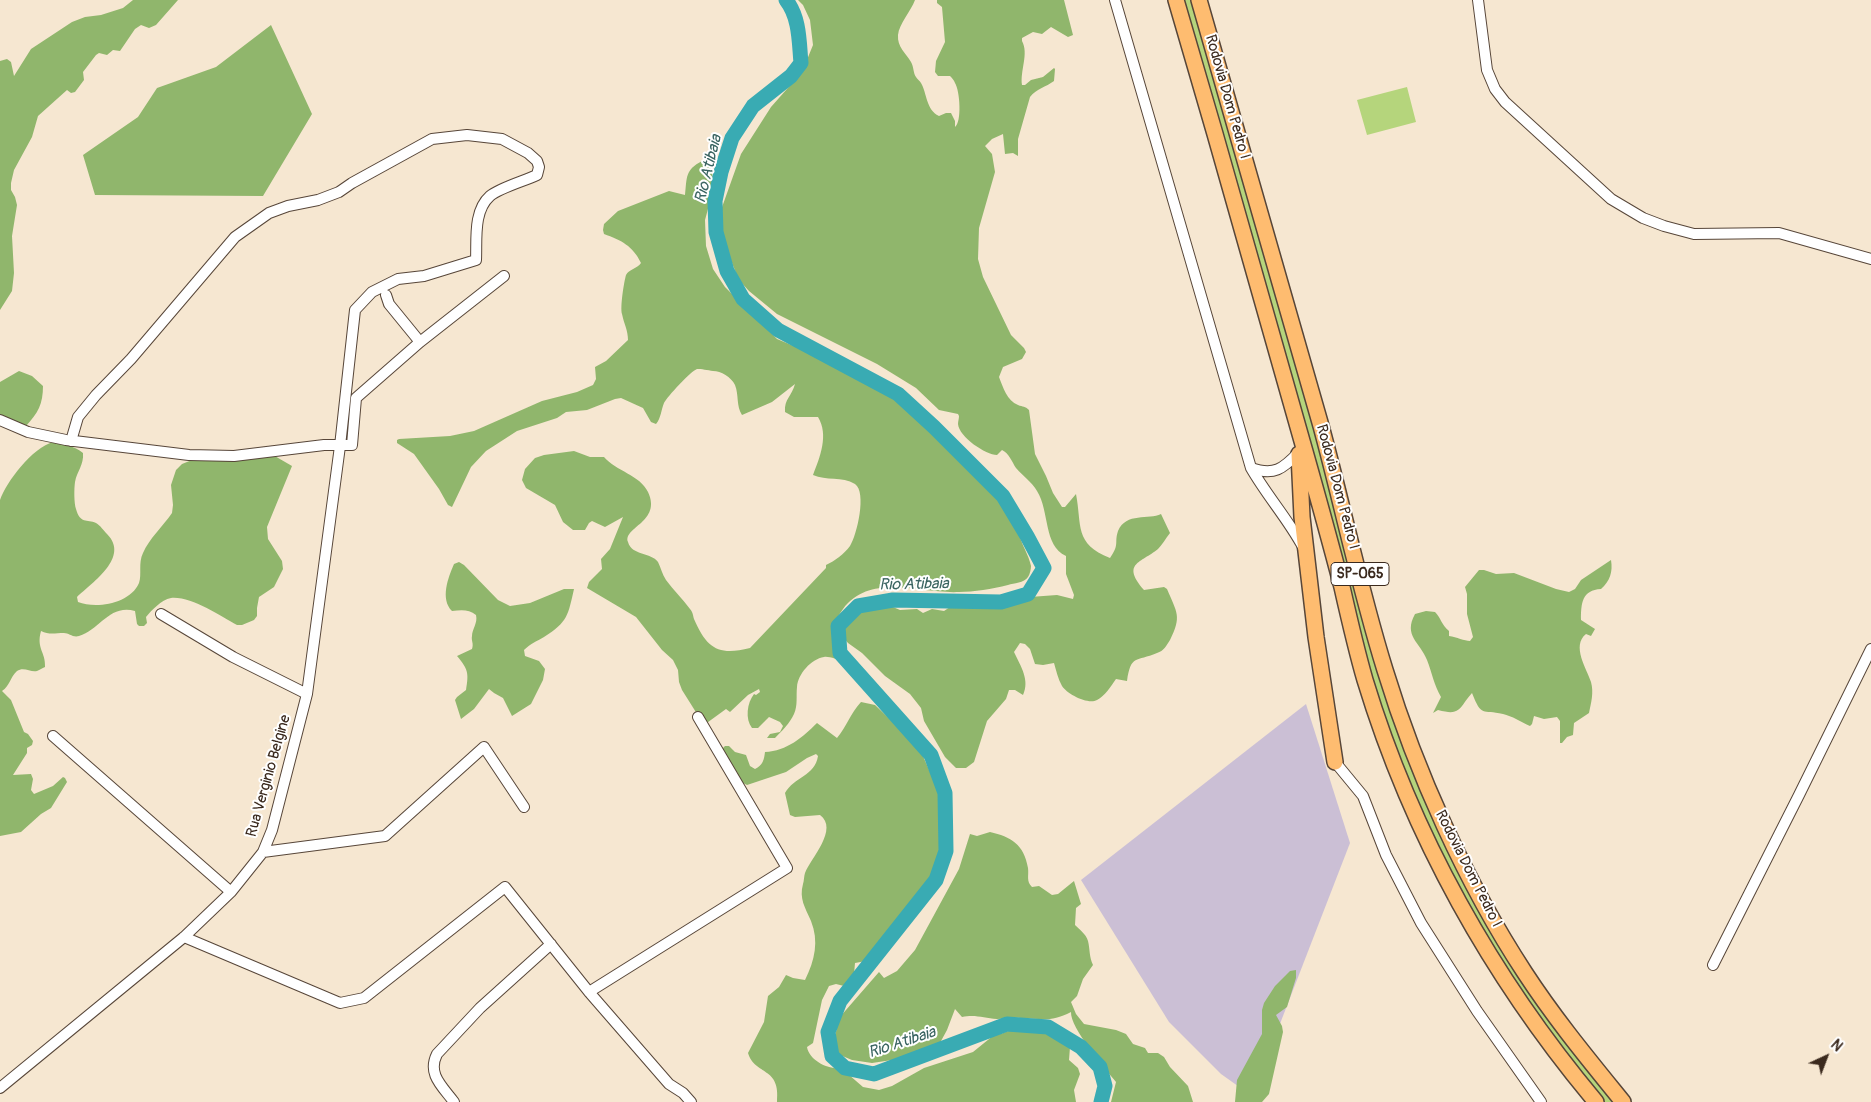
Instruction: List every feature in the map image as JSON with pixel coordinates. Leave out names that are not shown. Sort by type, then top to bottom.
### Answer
[{"type":"highway","name":"Rodovia Dom Pedro I","points":[[1176,0],[1286,384],[1365,679],[1390,750],[1408,796],[1444,873],[1489,955],[1556,1053],[1596,1102]]},
{"type":"highway","name":"Rodovia Dom Pedro I","points":[[1199,0],[1337,485],[1384,668],[1417,759],[1435,804],[1503,937],[1551,1011],[1623,1102]]},
{"type":"highway","points":[[1286,384],[1299,452],[1302,517],[1316,637],[1335,762]]},
{"type":"street","points":[[1115,0],[1251,468],[1263,490],[1296,534],[1307,554]]},
{"type":"street","points":[[1478,0],[1487,70],[1495,89],[1505,102],[1611,199],[1643,218],[1694,234],[1779,233],[1871,259]]},
{"type":"street","name":"Rua Verginio Belgine","points":[[0,1088],[184,936],[231,892],[263,852],[272,830],[307,694],[340,446],[355,310],[372,292],[398,279],[424,276],[476,260],[479,216],[483,204],[491,195],[537,175],[539,167],[536,160],[528,153],[502,139],[467,135],[432,139],[352,182],[339,192],[318,200],[288,206],[269,213],[235,237],[131,359],[96,395],[78,417],[71,441]]},
{"type":"street","points":[[0,420],[28,432],[71,441],[189,455],[234,456],[324,445],[352,445],[356,398],[420,342],[504,276]]},
{"type":"street","points":[[386,295],[389,304],[420,342]]},
{"type":"street","points":[[1251,468],[1265,473],[1278,470],[1289,463],[1299,452]]},
{"type":"street","points":[[161,614],[233,657],[307,694]]},
{"type":"street","points":[[1712,965],[1795,804],[1871,648]]},
{"type":"street","points":[[589,992],[786,868],[698,717]]},
{"type":"street","points":[[53,736],[231,892]]},
{"type":"street","points":[[263,852],[385,836],[484,747],[524,807]]},
{"type":"street","points":[[1335,762],[1363,796],[1386,855],[1421,923],[1477,1011],[1541,1102]]},
{"type":"street","points":[[184,936],[340,1003],[364,998],[505,887],[589,992],[669,1084],[683,1093],[691,1102]]},
{"type":"street","points":[[454,1102],[433,1072],[433,1062],[437,1054],[480,1008],[551,944]]},
{"type":"shaded area","points":[[1306,704],[1350,843],[1252,1096],[1221,1074],[1169,1022],[1081,880]]},
{"type":"green space","points":[[133,0],[178,0],[156,25],[149,28],[141,25],[135,29],[120,51],[113,50],[107,55],[99,53],[96,55],[83,72],[84,80],[75,92],[71,93],[67,90],[38,116],[32,137],[14,170],[11,183],[11,190],[17,205],[12,236],[14,273],[12,291],[0,310],[0,61],[7,59],[11,62],[14,76],[31,49],[72,22],[123,8]]},
{"type":"green space","points":[[798,0],[915,0],[899,31],[899,43],[912,64],[915,75],[921,82],[932,110],[939,116],[951,113],[955,121],[955,127],[959,119],[957,87],[950,76],[938,76],[935,72],[936,61],[945,42],[942,7],[937,3],[937,0],[1064,0],[1073,35],[1068,37],[1051,27],[1042,34],[1033,32],[1022,38],[1025,57],[1022,85],[1043,77],[1054,68],[1054,81],[1030,97],[1018,139],[1018,156],[1013,153],[1005,154],[1003,134],[992,139],[985,146],[992,154],[995,172],[979,228],[978,259],[983,277],[1011,335],[1026,352],[1022,359],[1003,367],[999,377],[1011,400],[1029,410],[1035,454],[1053,493],[1062,507],[1065,507],[1076,494],[1080,524],[1085,540],[1098,553],[1110,558],[1115,550],[1118,531],[1126,521],[1161,514],[1170,533],[1158,549],[1136,565],[1134,574],[1144,590],[1164,587],[1167,589],[1176,609],[1177,620],[1174,632],[1163,650],[1136,660],[1130,666],[1127,681],[1116,679],[1103,696],[1093,701],[1083,700],[1068,692],[1061,683],[1054,663],[1035,664],[1030,649],[1025,644],[1020,643],[1014,652],[1025,679],[1026,684],[1023,695],[1015,690],[1009,690],[1006,699],[987,721],[974,762],[966,768],[956,768],[945,757],[924,721],[921,708],[910,694],[885,676],[862,653],[848,643],[844,638],[844,630],[854,613],[863,607],[881,602],[900,610],[917,609],[923,613],[932,609],[944,611],[960,603],[1005,607],[1030,597],[1057,595],[1073,599],[1074,595],[1066,574],[1066,556],[1059,551],[1050,536],[1044,508],[1037,491],[1016,468],[1004,451],[1002,450],[997,455],[980,449],[963,434],[958,424],[958,414],[939,410],[916,388],[877,364],[777,314],[749,291],[739,280],[722,233],[721,210],[741,154],[771,107],[802,72],[813,45],[810,20],[803,5]]},
{"type":"green space","points":[[1182,0],[1193,0],[1359,583],[1456,861],[1616,1102],[1602,1102],[1534,1014],[1460,895],[1413,794],[1376,696]]},
{"type":"green space","points":[[271,25],[312,114],[263,196],[95,195],[83,155],[138,117],[157,88],[216,67]]},
{"type":"green space","points":[[1407,87],[1416,122],[1367,135],[1357,100]]},
{"type":"green space","points":[[702,161],[710,165],[713,178],[712,194],[705,220],[706,246],[713,269],[725,287],[777,339],[863,375],[931,422],[1014,504],[1020,537],[1031,566],[1029,576],[1026,579],[989,589],[944,592],[897,587],[882,588],[867,591],[854,598],[843,609],[835,623],[835,641],[843,661],[824,657],[814,661],[806,668],[798,682],[794,714],[788,724],[775,738],[767,738],[770,734],[780,732],[783,726],[780,722],[769,717],[758,728],[752,728],[748,720],[750,702],[754,694],[756,695],[760,692],[759,689],[748,695],[730,712],[726,709],[704,725],[682,690],[678,670],[673,660],[662,650],[636,617],[587,588],[589,582],[602,569],[601,559],[610,549],[623,517],[605,527],[592,521],[585,530],[573,530],[563,522],[555,505],[526,488],[522,480],[525,469],[535,458],[574,451],[590,457],[604,457],[634,477],[644,486],[651,502],[647,517],[628,537],[630,546],[633,550],[658,562],[663,576],[691,610],[699,629],[709,643],[715,648],[730,651],[750,648],[826,568],[826,565],[848,549],[853,541],[860,514],[859,489],[855,484],[845,480],[813,475],[822,446],[823,431],[818,417],[794,417],[785,412],[787,401],[795,384],[772,402],[742,415],[735,385],[731,379],[719,372],[697,369],[666,400],[656,424],[651,422],[643,408],[621,398],[587,410],[566,412],[557,418],[517,431],[486,451],[471,467],[452,507],[448,505],[414,454],[397,443],[399,439],[450,436],[474,431],[542,401],[577,392],[593,385],[596,379],[595,367],[606,361],[628,340],[622,311],[624,283],[627,273],[641,263],[626,244],[604,234],[604,224],[618,211],[669,191],[685,195],[690,171],[696,164]]},
{"type":"green space","points":[[19,371],[32,376],[43,386],[39,408],[26,426],[0,421],[0,382]]},
{"type":"green space","points":[[53,442],[72,447],[83,453],[75,482],[74,496],[76,509],[82,519],[99,525],[113,543],[112,560],[100,577],[77,597],[78,602],[103,605],[120,600],[135,590],[140,580],[143,553],[152,538],[172,513],[171,485],[176,470],[182,464],[197,458],[273,455],[292,466],[267,527],[268,539],[282,561],[283,569],[274,587],[259,597],[257,616],[254,620],[242,625],[237,625],[196,603],[179,598],[171,598],[160,603],[151,611],[146,617],[147,623],[144,626],[137,624],[135,611],[126,610],[111,614],[93,629],[79,636],[41,631],[40,646],[45,667],[38,671],[22,669],[17,671],[7,687],[2,691],[11,700],[24,732],[33,741],[32,745],[27,748],[27,753],[13,775],[31,774],[33,779],[31,790],[34,794],[53,786],[63,777],[67,782],[51,808],[41,814],[21,832],[0,836],[0,500],[3,492],[21,466],[45,445]]},
{"type":"green space","points":[[1611,560],[1612,568],[1607,583],[1601,589],[1586,595],[1582,603],[1581,620],[1595,629],[1591,636],[1586,634],[1580,645],[1581,658],[1591,682],[1592,694],[1589,713],[1574,723],[1573,735],[1560,743],[1560,721],[1557,717],[1544,719],[1534,716],[1530,726],[1506,715],[1483,711],[1478,706],[1472,693],[1458,710],[1445,712],[1438,710],[1433,713],[1441,697],[1427,660],[1412,633],[1411,628],[1415,614],[1426,611],[1435,612],[1449,631],[1449,636],[1470,641],[1473,637],[1467,614],[1465,587],[1479,570],[1496,574],[1514,573],[1569,592],[1575,589],[1581,580]]},
{"type":"green space","points":[[459,562],[498,600],[510,606],[530,603],[564,589],[574,589],[566,617],[558,627],[524,650],[525,656],[539,661],[545,669],[543,680],[531,704],[512,716],[503,698],[489,689],[474,709],[461,719],[455,700],[466,690],[467,675],[463,664],[457,656],[472,649],[472,633],[476,623],[476,615],[462,610],[452,611],[446,601],[446,588],[449,576],[454,564]]},
{"type":"green space","points":[[861,702],[875,705],[919,747],[930,772],[938,782],[946,808],[950,814],[951,826],[948,835],[948,845],[924,899],[882,956],[877,959],[855,963],[853,976],[848,984],[844,986],[836,984],[829,986],[822,1000],[813,1043],[807,1047],[811,1056],[825,1066],[841,1068],[863,1087],[879,1090],[892,1086],[924,1068],[973,1052],[994,1035],[1020,1029],[1036,1031],[1059,1038],[1070,1047],[1069,1060],[1078,1068],[1080,1074],[1074,1090],[1076,1102],[777,1102],[775,1082],[751,1060],[748,1053],[764,1022],[768,996],[779,987],[786,975],[805,980],[811,965],[815,950],[815,936],[803,903],[802,889],[805,873],[822,844],[827,828],[825,821],[820,815],[795,817],[790,815],[785,793],[813,768],[818,756],[816,754],[786,772],[747,785],[741,782],[737,772],[721,750],[725,746],[729,746],[735,752],[746,755],[750,766],[755,769],[763,762],[765,752],[787,746],[800,738],[817,723],[837,738]]},
{"type":"green space","points":[[990,832],[1010,839],[1020,847],[1026,860],[1028,880],[1032,887],[1039,886],[1052,895],[1058,894],[1074,881],[1081,904],[1076,908],[1075,925],[1087,938],[1093,965],[1083,979],[1077,996],[1071,1002],[1076,1014],[1084,1024],[1116,1030],[1126,1034],[1133,1044],[1145,1048],[1148,1053],[1158,1053],[1164,1057],[1170,1067],[1188,1086],[1193,1102],[1111,1102],[1116,1082],[1076,1028],[1071,1012],[1047,1019],[997,1019],[975,1016],[962,1017],[955,1009],[941,1041],[933,1049],[919,1056],[872,1063],[852,1060],[840,1055],[834,1041],[839,1018],[879,972],[884,978],[897,971],[915,950],[959,869],[970,834],[977,836]]},
{"type":"green space","points":[[1296,970],[1296,978],[1287,1007],[1276,1015],[1283,1032],[1269,1094],[1262,1102],[1235,1102],[1237,1080],[1262,1034],[1262,1010],[1264,1003],[1275,986],[1290,971]]},
{"type":"waterway","name":"Rio Atibaia","points":[[786,0],[791,7],[796,22],[801,63],[791,76],[753,106],[732,138],[721,172],[715,201],[716,232],[727,271],[743,299],[778,330],[898,394],[934,427],[1003,496],[1044,568],[1028,594],[1001,602],[893,600],[858,606],[838,626],[840,653],[931,755],[945,793],[946,851],[936,880],[840,1001],[828,1032],[832,1056],[845,1068],[874,1074],[1007,1024],[1048,1027],[1081,1047],[1100,1067],[1105,1086],[1101,1102]]}]
